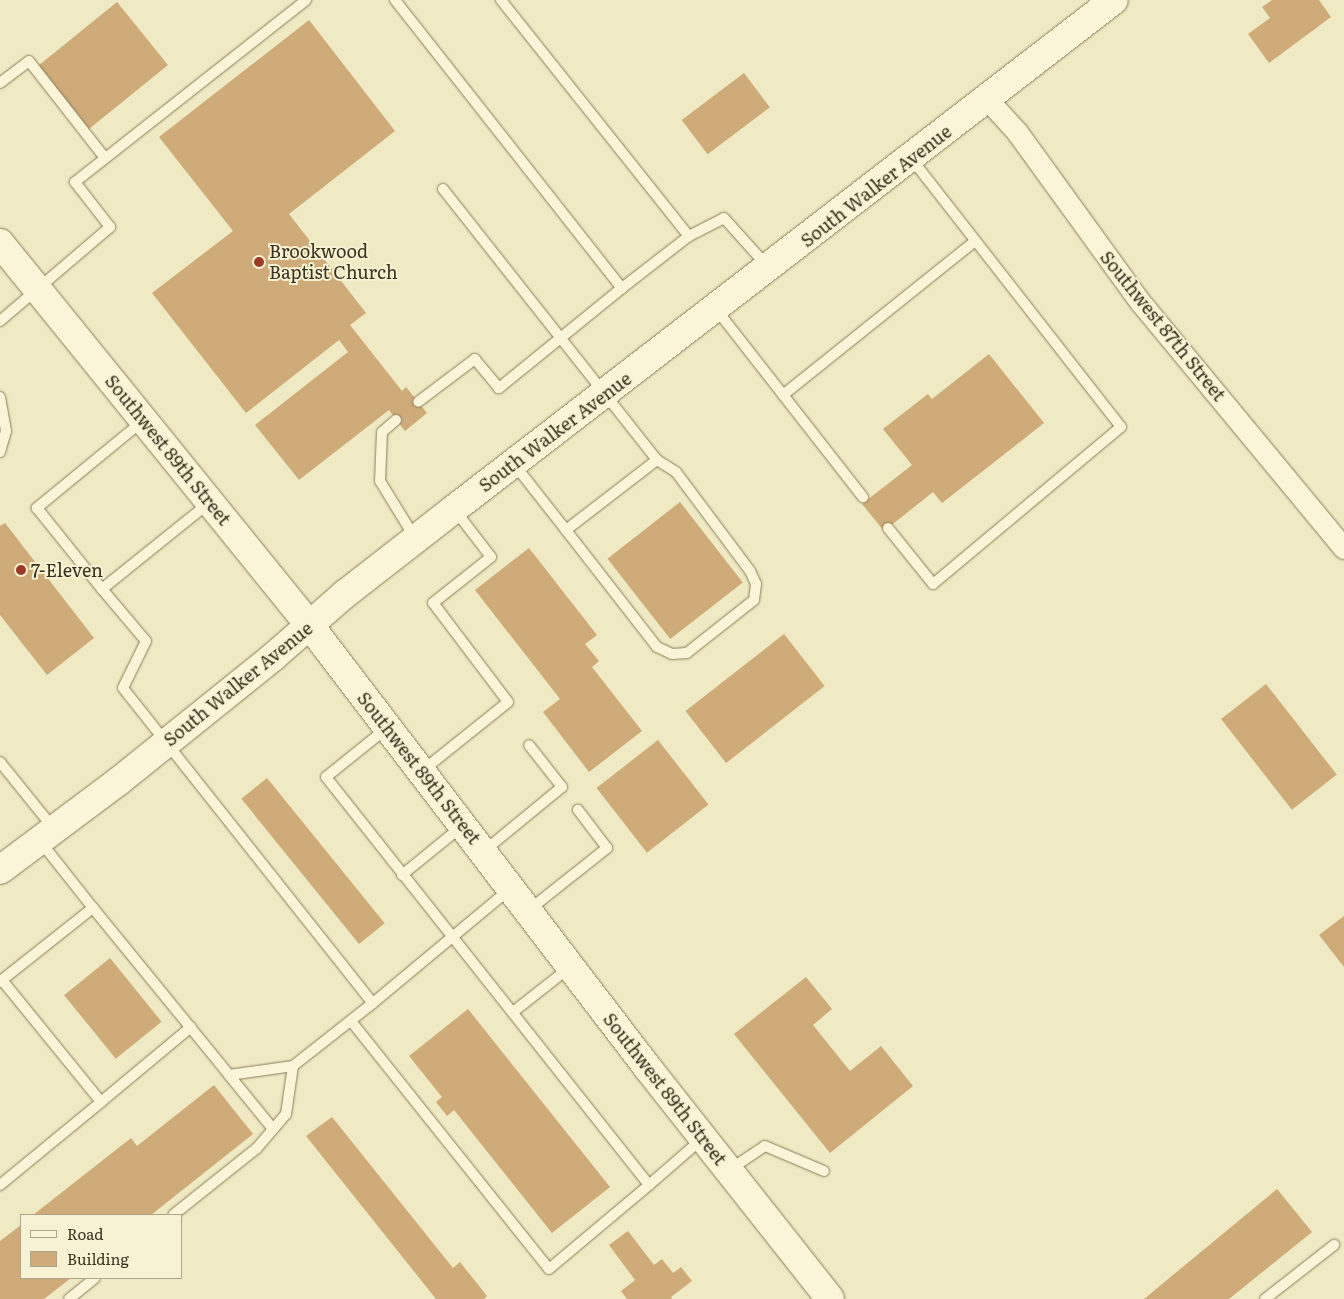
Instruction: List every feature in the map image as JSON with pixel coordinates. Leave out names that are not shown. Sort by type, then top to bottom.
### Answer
[{"type":"main road","name":"South Walker Avenue","points":[[0,870],[167,742],[454,509],[716,309],[1114,0]]},
{"type":"main road","name":"Southwest 89th Street","points":[[0,243],[310,626],[703,1138],[830,1299]]},
{"type":"street","name":"Southwest 87th Street","points":[[988,99],[1022,139],[1142,303],[1344,548]]},
{"type":"lane","points":[[0,321],[110,227],[75,182],[306,0]]},
{"type":"lane","points":[[395,0],[622,288]]},
{"type":"lane","points":[[501,0],[689,236]]},
{"type":"lane","points":[[0,83],[29,61],[105,158]]},
{"type":"lane","points":[[888,528],[933,584],[1122,427],[911,158]]},
{"type":"lane","points":[[443,189],[657,460],[676,472],[750,571],[756,584],[754,600],[687,653],[672,654],[657,647],[514,464]]},
{"type":"lane","points":[[418,402],[475,359],[499,388],[689,236],[724,218],[769,268]]},
{"type":"lane","points":[[783,395],[975,241]]},
{"type":"lane","points":[[716,309],[863,498]]},
{"type":"lane","points":[[0,397],[6,431],[0,452]]},
{"type":"lane","points":[[144,420],[37,508],[146,641],[123,688],[374,1003]]},
{"type":"lane","points":[[396,420],[382,432],[380,481],[416,539]]},
{"type":"lane","points":[[566,530],[657,460]]},
{"type":"lane","points":[[102,589],[211,502]]},
{"type":"lane","points":[[422,771],[508,702],[433,603],[491,557],[454,509]]},
{"type":"lane","points":[[388,727],[326,777],[649,1185]]},
{"type":"lane","points":[[483,851],[562,787],[529,745]]},
{"type":"lane","points":[[0,762],[93,908],[272,1129]]},
{"type":"lane","points":[[528,910],[607,848],[578,810]]},
{"type":"lane","points":[[402,875],[463,825]]},
{"type":"lane","points":[[229,1075],[293,1066],[374,1003],[511,888]]},
{"type":"lane","points":[[93,908],[1,981],[101,1102]]},
{"type":"lane","points":[[513,1012],[571,966]]},
{"type":"lane","points":[[351,1021],[549,1269],[703,1138]]},
{"type":"lane","points":[[0,1185],[191,1028]]},
{"type":"lane","points":[[174,1214],[257,1148],[286,1114],[293,1066]]},
{"type":"lane","points":[[728,1170],[765,1146],[824,1171]]},
{"type":"lane","points":[[1265,1299],[1334,1245]]},
{"type":"lane","points":[[69,1299],[94,1279]]},
{"type":"building","points":[[1272,0],[1319,0],[1331,17],[1269,63],[1248,34],[1270,18],[1262,7]]},
{"type":"building","points":[[117,2],[168,65],[86,132],[35,69]]},
{"type":"building","name":"Brookwood Baptist Church","points":[[309,20],[395,131],[289,214],[366,313],[350,325],[402,391],[406,387],[427,413],[405,431],[389,410],[299,480],[255,425],[348,352],[339,340],[246,413],[152,293],[233,231],[159,137]]},
{"type":"building","points":[[744,73],[770,107],[708,154],[682,120]]},
{"type":"building","points":[[989,354],[1044,423],[942,503],[933,492],[884,531],[862,504],[912,465],[883,429],[928,394],[932,399]]},
{"type":"building","points":[[680,502],[743,582],[670,639],[608,559]]},
{"type":"building","name":"7-Eleven","points":[[5,523],[94,638],[47,675],[0,615],[0,526]]},
{"type":"building","points":[[529,548],[597,635],[585,644],[599,661],[592,667],[642,731],[589,772],[543,712],[560,699],[475,590]]},
{"type":"building","points":[[784,634],[825,686],[726,763],[685,711]]},
{"type":"building","points":[[1266,684],[1337,775],[1292,810],[1221,719]]},
{"type":"building","points":[[658,740],[708,805],[647,853],[597,788]]},
{"type":"building","points":[[267,778],[385,923],[359,944],[241,799]]},
{"type":"building","points":[[1344,916],[1344,967],[1319,935]]},
{"type":"building","points":[[110,958],[162,1022],[116,1059],[64,995]]},
{"type":"building","points":[[806,977],[832,1009],[813,1025],[850,1071],[881,1046],[913,1086],[830,1153],[734,1034]]},
{"type":"building","points":[[468,1009],[610,1187],[552,1233],[454,1110],[447,1116],[436,1102],[442,1097],[409,1056]]},
{"type":"building","points":[[214,1085],[253,1134],[152,1214],[34,1214],[131,1138],[137,1146]]},
{"type":"building","points":[[332,1117],[453,1268],[460,1262],[487,1296],[484,1299],[436,1299],[306,1136]]},
{"type":"building","points":[[1277,1189],[1312,1232],[1229,1299],[1144,1299]]},
{"type":"building","points":[[20,1226],[20,1279],[70,1279],[44,1299],[0,1299],[0,1241]]},
{"type":"building","points":[[628,1231],[654,1265],[662,1259],[673,1273],[681,1267],[692,1281],[671,1297],[672,1299],[627,1299],[621,1291],[635,1280],[609,1245]]},
{"type":"place","name":"Brookwood Baptist Church","points":[[259,262]]},
{"type":"place","name":"7-Eleven","points":[[21,570]]}]
